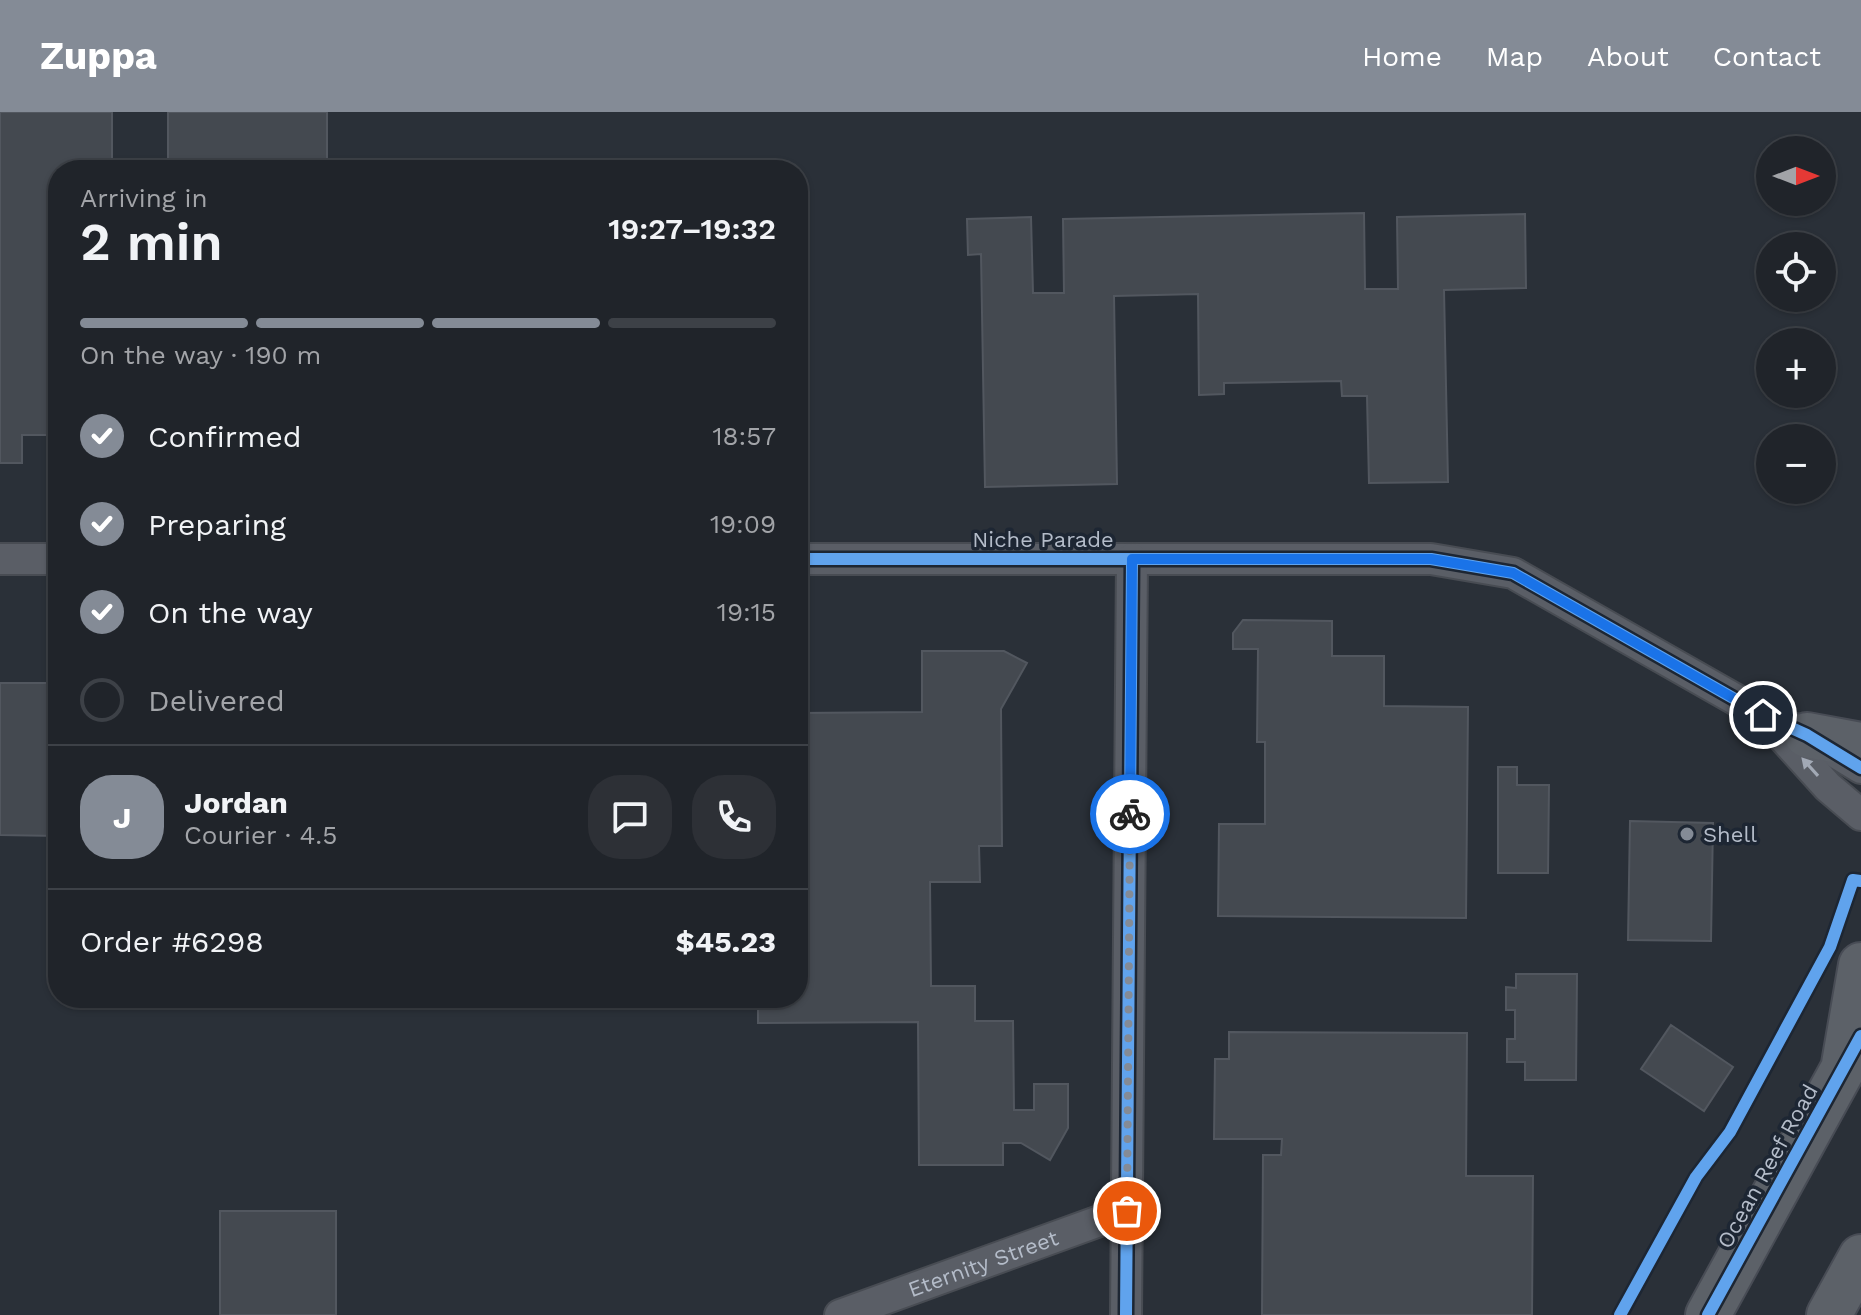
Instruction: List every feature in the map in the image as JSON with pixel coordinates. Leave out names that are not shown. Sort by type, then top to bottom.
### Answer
[{"type":"main road","points":[[1807,735],[1861,745]]},
{"type":"main road","name":"Ocean Reef Road","points":[[1708,1315],[1852,1051],[1861,965]]},
{"type":"main road","points":[[1829,1315],[1861,1257]]},
{"type":"street","points":[[0,559],[48,559]]},
{"type":"street","name":"Niche Parade","points":[[808,559],[1431,559],[1513,573],[1861,768]]},
{"type":"street","points":[[1126,1315],[1132,559]]},
{"type":"street","name":"Niche Parade","points":[[1763,715],[1828,787],[1861,815]]},
{"type":"street","name":"Eternity Street","points":[[840,1315],[1127,1211]]},
{"type":"building","points":[[0,112],[112,112],[112,160],[48,160],[48,435],[22,435],[22,463],[0,463]]},
{"type":"building","points":[[168,112],[327,112],[327,160],[168,160]]},
{"type":"building","points":[[1364,213],[1365,289],[1398,289],[1397,217],[1525,214],[1526,288],[1444,290],[1448,482],[1369,483],[1367,396],[1342,396],[1341,381],[1224,383],[1224,394],[1199,395],[1198,294],[1114,296],[1117,484],[985,487],[981,254],[968,255],[967,219],[1031,217],[1033,293],[1064,293],[1063,219]]},
{"type":"building","points":[[1243,620],[1332,621],[1332,656],[1384,656],[1384,706],[1468,707],[1466,918],[1218,916],[1219,824],[1265,824],[1265,742],[1257,742],[1258,649],[1233,649],[1233,633]]},
{"type":"building","points":[[922,651],[1004,651],[1027,663],[1001,709],[1002,846],[979,846],[980,882],[930,882],[931,986],[975,986],[975,1021],[1013,1021],[1014,1110],[1034,1110],[1034,1084],[1068,1084],[1068,1128],[1050,1160],[1021,1143],[1003,1143],[1003,1165],[919,1165],[918,1022],[758,1023],[758,1008],[808,1008],[808,713],[922,712]]},
{"type":"building","points":[[0,683],[48,683],[48,836],[0,835]]},
{"type":"building","points":[[1498,767],[1517,767],[1517,785],[1549,785],[1548,873],[1498,873]]},
{"type":"building","points":[[1630,821],[1713,823],[1711,941],[1628,940]]},
{"type":"building","points":[[1516,974],[1577,974],[1576,1080],[1525,1080],[1525,1062],[1507,1062],[1507,1039],[1515,1039],[1515,1010],[1506,1010],[1506,987],[1516,988]]},
{"type":"building","points":[[1671,1025],[1733,1067],[1704,1111],[1641,1069]]},
{"type":"building","points":[[1229,1032],[1467,1033],[1466,1176],[1533,1176],[1532,1315],[1262,1315],[1263,1155],[1281,1155],[1282,1139],[1214,1139],[1215,1059],[1229,1059]]},
{"type":"building","points":[[220,1211],[336,1211],[336,1315],[220,1315]]},
{"type":"cycle path","points":[[808,559],[1431,559],[1513,573],[1861,768]]},
{"type":"cycle path","points":[[1126,1315],[1132,559]]},
{"type":"cycle path","points":[[1620,1315],[1696,1177],[1730,1132],[1830,947],[1853,880],[1861,881]]},
{"type":"cycle path","points":[[1708,1315],[1861,1036]]},
{"type":"way so far","points":[[1127,1211],[1130,814]]},
{"type":"place","name":"Shell","points":[[1687,834]]},
{"type":"route","points":[[1130,814],[1132,559],[1431,559],[1513,573],[1763,715]]}]
